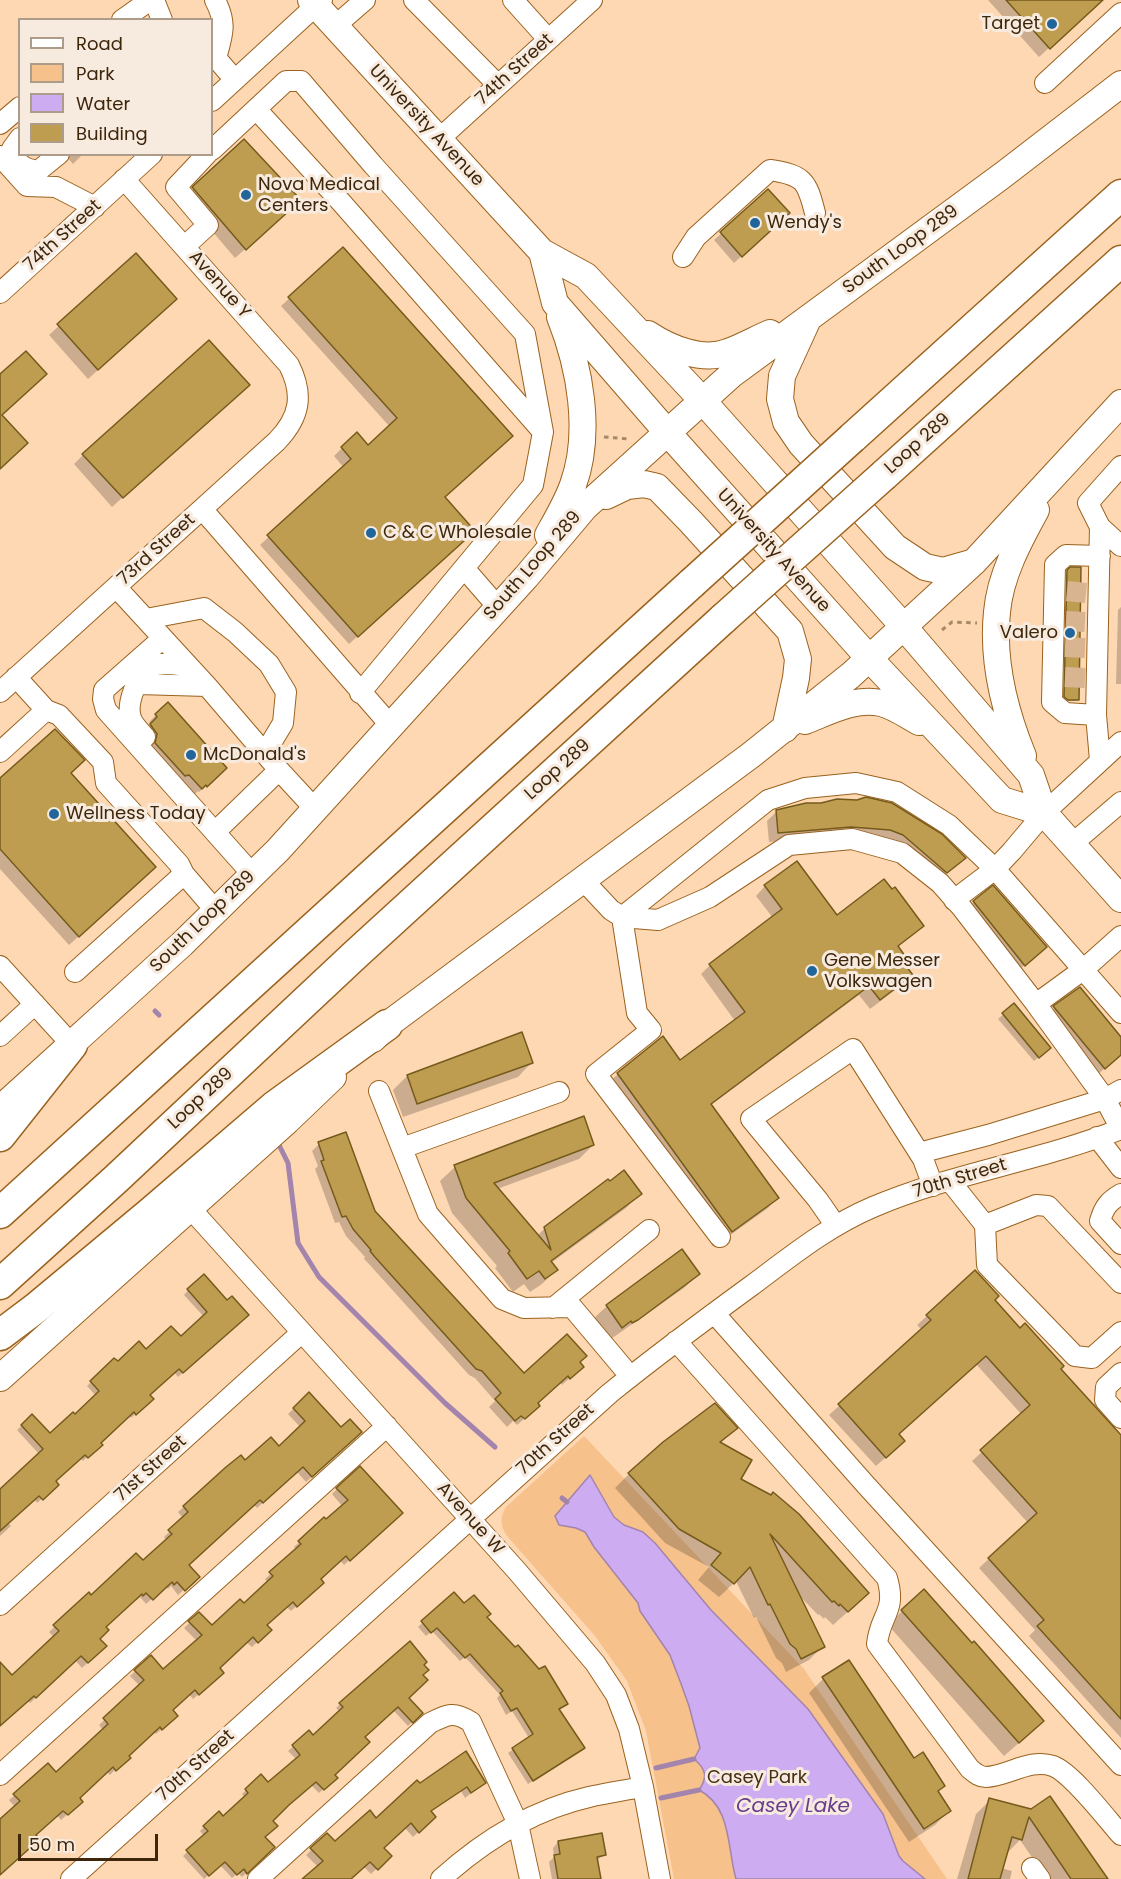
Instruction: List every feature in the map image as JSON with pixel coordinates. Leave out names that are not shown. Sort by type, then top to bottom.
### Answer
[{"type":"highway","points":[[0,1213],[1121,195]]},
{"type":"highway","name":"Loop 289","points":[[0,1284],[116,1179],[356,954],[724,618],[1121,261]]},
{"type":"highway","points":[[0,1335],[149,1214],[275,1106],[387,1025]]},
{"type":"highway","points":[[0,1136],[72,1045]]},
{"type":"main road","name":"University Avenue","points":[[316,2],[438,140],[542,252],[586,276],[702,400],[904,627],[1031,775],[1044,813],[1121,899]]},
{"type":"main road","name":"South Loop 289","points":[[0,1109],[72,1045],[253,874],[526,577],[585,507],[667,432],[731,375],[1003,175],[1121,84]]},
{"type":"main road","name":"University Avenue","points":[[542,252],[555,303],[869,658],[1002,800],[1044,813]]},
{"type":"main road","points":[[526,577],[573,484],[580,452],[582,419],[578,381],[571,345],[555,303]]},
{"type":"main road","points":[[633,325],[663,344],[691,353],[710,354],[726,353],[809,316]]},
{"type":"main road","points":[[809,316],[782,376],[780,399],[786,422],[801,444],[894,547],[911,560],[925,567],[943,571],[974,562]]},
{"type":"main road","points":[[0,1378],[287,1121],[387,1025],[785,729],[869,658],[974,562],[1121,403]]},
{"type":"main road","points":[[1031,775],[1014,733],[1004,694],[997,654],[997,612],[1005,575],[1022,535],[1056,473]]},
{"type":"main road","points":[[585,507],[627,486],[644,484],[657,487],[790,631],[798,659],[785,729]]},
{"type":"main road","points":[[785,729],[838,708],[865,701],[883,703],[939,735]]},
{"type":"street","points":[[215,0],[222,14],[224,33],[214,58],[235,80]]},
{"type":"street","points":[[335,26],[365,0]]},
{"type":"street","points":[[414,0],[498,86]]},
{"type":"street","points":[[513,0],[548,39]]},
{"type":"street","name":"74th Street","points":[[438,140],[592,0]]},
{"type":"street","points":[[213,100],[316,2]]},
{"type":"street","points":[[130,18],[157,11]]},
{"type":"street","points":[[1045,83],[1121,13]]},
{"type":"street","points":[[213,144],[286,81],[301,81],[525,334],[543,432],[533,485],[360,693]]},
{"type":"street","points":[[0,124],[18,109]]},
{"type":"street","points":[[255,109],[341,202],[543,432]]},
{"type":"street","points":[[18,141],[12,149],[15,159],[23,168],[38,171],[57,156]]},
{"type":"street","points":[[0,156],[27,186],[56,187],[95,207]]},
{"type":"street","name":"74th Street","points":[[0,293],[150,156]]},
{"type":"street","points":[[185,246],[208,225],[176,187],[203,156]]},
{"type":"street","points":[[683,257],[696,237],[770,170],[793,173],[809,189],[815,213]]},
{"type":"street","name":"Avenue Y","points":[[124,179],[289,365],[297,384],[299,399]]},
{"type":"street","name":"73rd Street","points":[[0,692],[287,430],[293,420],[299,399]]},
{"type":"street","points":[[1121,466],[1088,503],[1100,527],[1121,546]]},
{"type":"street","points":[[202,509],[391,726]]},
{"type":"street","points":[[1096,715],[1065,713],[1053,702],[1059,676],[1059,647],[1076,621],[1077,592],[1100,556],[1100,527]]},
{"type":"street","points":[[1100,556],[1066,555],[1055,565],[1077,592],[1076,621],[1092,649],[1091,678],[1100,760]]},
{"type":"street","points":[[464,568],[498,606]]},
{"type":"street","points":[[116,587],[315,809]]},
{"type":"street","points":[[146,619],[204,608],[235,632],[269,664],[286,692],[283,723],[265,753]]},
{"type":"street","points":[[163,638],[104,690],[103,699],[106,710],[253,874]]},
{"type":"street","points":[[188,666],[150,667],[138,684],[131,699],[129,711],[131,721],[205,804],[212,827]]},
{"type":"street","points":[[16,677],[46,710],[59,715],[103,762],[106,783],[179,864],[184,874],[216,911]]},
{"type":"street","points":[[138,684],[207,686]]},
{"type":"street","points":[[0,752],[46,710]]},
{"type":"street","points":[[954,900],[995,869],[1044,813],[1121,742]]},
{"type":"street","points":[[212,827],[279,770]]},
{"type":"street","points":[[622,917],[768,800],[805,788],[856,783],[897,792],[949,825],[995,869],[1121,1013]]},
{"type":"street","points":[[1072,844],[1121,802]]},
{"type":"street","points":[[583,880],[611,910],[622,917],[658,920],[710,897],[789,845],[852,838],[902,853],[940,883],[1036,1004],[1113,1095],[1121,1129]]},
{"type":"street","points":[[75,972],[184,874]]},
{"type":"street","points":[[622,917],[637,1013],[651,1030],[596,1074],[720,1237]]},
{"type":"street","points":[[1036,1004],[1084,969],[1121,936]]},
{"type":"street","points":[[0,966],[72,1045]]},
{"type":"street","points":[[0,1036],[35,1004]]},
{"type":"street","points":[[836,1226],[818,1200],[751,1119],[853,1049],[941,1184],[985,1225],[987,1265],[1075,1356],[1092,1358],[1121,1332]]},
{"type":"street","points":[[379,1091],[428,1214],[502,1299],[524,1308],[572,1307],[630,1376]]},
{"type":"street","points":[[402,1148],[560,1092]]},
{"type":"street","points":[[919,1153],[988,1135],[1113,1095]]},
{"type":"street","name":"70th Street","points":[[71,1879],[630,1376],[801,1249],[836,1226],[873,1207],[1121,1129]]},
{"type":"street","points":[[1097,1137],[1121,1168]]},
{"type":"street","points":[[1121,1194],[1112,1198],[1104,1207],[1100,1221],[1121,1244]]},
{"type":"street","points":[[985,1225],[1036,1205],[1048,1206],[1121,1283]]},
{"type":"street","name":"Avenue W","points":[[190,1208],[470,1518],[595,1663],[616,1695],[628,1729],[643,1787],[660,1879]]},
{"type":"street","points":[[553,1308],[649,1230]]},
{"type":"street","points":[[714,1313],[865,1484],[1121,1765]]},
{"type":"street","name":"71st Street","points":[[0,1605],[301,1333]]},
{"type":"street","points":[[676,1341],[887,1578],[891,1605],[878,1630],[877,1644],[976,1775],[985,1777],[1029,1765],[1051,1766],[1065,1772],[1121,1835]]},
{"type":"street","points":[[1121,1373],[1106,1387],[1106,1400],[1121,1418]]},
{"type":"street","points":[[0,1775],[387,1426]]},
{"type":"street","points":[[258,1879],[430,1723],[446,1715],[460,1714],[471,1722],[518,1824],[530,1879]]},
{"type":"street","points":[[441,1879],[481,1845],[518,1824],[569,1803],[643,1787]]},
{"type":"path","points":[[600,436],[628,438]]},
{"type":"path","points":[[942,630],[952,622],[987,623]]},
{"type":"green space","name":"Casey Park","points":[[584,1436],[804,1669],[947,1879],[674,1879],[646,1731],[627,1681],[595,1636],[507,1536],[502,1525],[506,1507]]},
{"type":"water","name":"Casey Lake","points":[[590,1475],[614,1517],[624,1525],[643,1532],[655,1543],[711,1610],[808,1709],[883,1814],[899,1856],[925,1879],[736,1879],[723,1817],[710,1797],[699,1790],[705,1777],[701,1766],[694,1759],[700,1748],[689,1706],[670,1655],[640,1611],[638,1603],[585,1532],[559,1525],[555,1516]]},
{"type":"building","name":"Target","points":[[1006,0],[1103,0],[1050,49]]},
{"type":"building","name":"Nova Medical Centers","points":[[244,139],[301,200],[246,250],[192,187]]},
{"type":"building","name":"Wendy's","points":[[768,189],[790,213],[742,257],[720,232]]},
{"type":"building","points":[[343,247],[513,436],[445,497],[475,531],[358,637],[267,535],[351,459],[341,447],[357,432],[368,445],[397,418],[288,297]]},
{"type":"building","points":[[136,253],[177,299],[98,370],[57,324]]},
{"type":"building","points":[[209,340],[250,385],[123,498],[82,454]]},
{"type":"building","points":[[26,351],[47,374],[2,415],[28,443],[0,469],[0,374]]},
{"type":"building","name":"Valero","points":[[1070,567],[1081,567],[1079,700],[1068,700],[1064,697],[1067,570]]},
{"type":"building","name":"McDonald's","points":[[168,702],[227,768],[207,787],[206,785],[202,789],[189,775],[185,776],[155,743],[157,734],[150,724],[157,717],[155,714]]},
{"type":"building","name":"Wellness Today","points":[[55,729],[85,760],[71,773],[156,867],[79,937],[0,849],[0,778]]},
{"type":"building","points":[[866,797],[892,803],[942,834],[966,858],[947,873],[903,835],[890,830],[851,827],[778,833],[776,810],[806,803],[821,803],[837,799],[857,800]]},
{"type":"building","name":"Gene Messer Volkswagen","points":[[797,861],[837,915],[884,879],[892,889],[895,887],[924,926],[898,946],[910,963],[906,966],[913,975],[880,1000],[869,986],[711,1104],[779,1198],[732,1232],[617,1073],[663,1036],[680,1060],[745,1012],[709,964],[782,909],[764,885]]},
{"type":"building","points":[[993,885],[1047,947],[1025,966],[973,901]]},
{"type":"building","points":[[1080,987],[1121,1037],[1121,1055],[1105,1069],[1053,1006]]},
{"type":"building","points":[[1014,1003],[1051,1048],[1039,1058],[1002,1013]]},
{"type":"building","points":[[522,1032],[533,1063],[417,1104],[407,1075]]},
{"type":"building","points":[[584,1116],[594,1145],[494,1183],[551,1250],[544,1227],[608,1179],[610,1181],[624,1170],[642,1194],[551,1261],[558,1270],[545,1279],[539,1271],[527,1279],[508,1253],[510,1251],[466,1198],[454,1165]]},
{"type":"building","points":[[346,1132],[375,1211],[524,1373],[567,1334],[587,1356],[580,1362],[584,1367],[570,1379],[568,1376],[538,1403],[540,1406],[525,1419],[521,1416],[515,1421],[495,1399],[501,1393],[482,1371],[476,1369],[374,1256],[346,1216],[342,1217],[321,1161],[324,1160],[318,1142]]},
{"type":"building","points":[[682,1249],[700,1274],[638,1320],[632,1323],[631,1321],[622,1328],[606,1305]]},
{"type":"building","points":[[975,1270],[999,1296],[995,1300],[1020,1328],[1025,1323],[1064,1366],[1061,1369],[1121,1435],[1121,1719],[1037,1626],[1044,1620],[988,1558],[1037,1513],[980,1450],[1030,1405],[986,1356],[899,1434],[905,1441],[886,1458],[838,1404],[931,1320],[926,1315]]},
{"type":"building","points":[[204,1274],[227,1300],[232,1296],[249,1315],[183,1373],[179,1369],[150,1395],[154,1399],[136,1415],[134,1412],[88,1458],[85,1455],[56,1481],[59,1485],[43,1500],[39,1496],[0,1531],[0,1489],[43,1449],[21,1425],[32,1414],[50,1433],[73,1412],[75,1414],[99,1391],[90,1381],[114,1358],[118,1361],[139,1341],[146,1349],[171,1326],[181,1336],[207,1312],[187,1289]]},
{"type":"building","points":[[309,1392],[341,1427],[350,1419],[362,1432],[312,1477],[303,1467],[263,1503],[260,1500],[189,1565],[200,1577],[185,1591],[177,1582],[174,1585],[172,1582],[153,1600],[146,1593],[143,1596],[142,1594],[106,1627],[109,1630],[100,1639],[107,1646],[88,1663],[81,1656],[36,1698],[34,1696],[0,1726],[0,1662],[12,1675],[59,1631],[53,1625],[89,1592],[91,1595],[136,1553],[143,1560],[172,1534],[168,1530],[188,1512],[183,1506],[226,1467],[241,1455],[245,1460],[271,1437],[279,1446],[305,1421],[293,1408]]},
{"type":"building","points":[[715,1403],[738,1428],[720,1442],[752,1460],[741,1479],[771,1495],[773,1492],[799,1514],[869,1593],[848,1612],[840,1604],[839,1606],[834,1601],[832,1602],[770,1534],[825,1647],[801,1659],[796,1649],[790,1644],[770,1604],[768,1605],[750,1567],[734,1584],[711,1565],[721,1553],[679,1529],[628,1473],[663,1442]]},
{"type":"building","points":[[360,1466],[403,1513],[350,1561],[346,1556],[321,1579],[324,1583],[297,1607],[293,1602],[267,1625],[272,1630],[258,1643],[253,1637],[220,1668],[224,1673],[199,1695],[195,1690],[173,1710],[178,1716],[162,1730],[160,1727],[116,1771],[113,1767],[80,1798],[83,1802],[68,1815],[63,1811],[36,1835],[40,1839],[0,1875],[0,1819],[20,1801],[13,1794],[48,1763],[56,1772],[108,1724],[103,1718],[144,1680],[134,1670],[151,1655],[163,1669],[202,1635],[188,1621],[199,1612],[212,1625],[240,1599],[244,1603],[273,1576],[269,1572],[301,1544],[298,1541],[324,1517],[326,1519],[348,1500],[336,1488]]},
{"type":"building","points":[[924,1589],[972,1643],[974,1641],[1044,1721],[1019,1743],[901,1610]]},
{"type":"building","points":[[454,1592],[464,1603],[474,1595],[491,1614],[487,1617],[515,1647],[518,1645],[539,1669],[545,1666],[568,1704],[559,1709],[585,1748],[533,1781],[512,1748],[533,1734],[517,1708],[511,1711],[500,1693],[503,1691],[470,1654],[465,1658],[437,1628],[431,1633],[421,1621]]},
{"type":"building","points":[[410,1641],[427,1662],[424,1665],[429,1670],[423,1675],[428,1680],[409,1698],[423,1713],[413,1723],[398,1707],[365,1737],[370,1742],[335,1775],[338,1778],[324,1790],[316,1782],[289,1805],[273,1821],[278,1826],[265,1837],[275,1847],[247,1874],[244,1869],[237,1875],[225,1862],[209,1876],[186,1850],[208,1831],[203,1826],[219,1811],[223,1816],[248,1793],[245,1789],[261,1774],[268,1782],[300,1755],[292,1745],[309,1730],[313,1735],[343,1707],[339,1703]]},
{"type":"building","points":[[849,1660],[914,1758],[923,1752],[945,1786],[938,1791],[951,1811],[924,1829],[822,1677]]},
{"type":"building","points":[[466,1751],[486,1783],[471,1793],[467,1787],[431,1811],[436,1817],[419,1833],[411,1823],[384,1848],[392,1856],[378,1870],[370,1862],[351,1879],[302,1879],[323,1861],[310,1848],[327,1833],[335,1841],[370,1810],[376,1818],[417,1780],[420,1783]]},
{"type":"building","points":[[1050,1796],[1108,1879],[1071,1879],[1029,1817],[1022,1840],[1012,1837],[1000,1879],[968,1879],[989,1798],[1031,1809]]},
{"type":"building","points":[[602,1833],[606,1855],[597,1857],[601,1879],[558,1879],[554,1855],[560,1854],[558,1841]]},
{"type":"waterway","points":[[155,1011],[159,1015]]},
{"type":"waterway","points":[[279,1145],[288,1163],[298,1243],[319,1277],[445,1403],[495,1447]]},
{"type":"waterway","points":[[562,1498],[567,1502]]},
{"type":"waterway","points":[[656,1768],[694,1759]]},
{"type":"waterway","points":[[661,1798],[699,1790]]},
{"type":"tunnel","points":[[1067,591],[1086,593]]},
{"type":"tunnel","points":[[1066,621],[1085,622]]},
{"type":"tunnel","points":[[1065,647],[1087,648]]},
{"type":"tunnel","points":[[1065,677],[1085,678]]},
{"type":"place","name":"Target","points":[[1052,24]]},
{"type":"place","name":"Nova Medical Centers","points":[[246,195]]},
{"type":"place","name":"Wendy's","points":[[755,223]]},
{"type":"place","name":"C & C Wholesale","points":[[371,533]]},
{"type":"place","name":"Valero","points":[[1070,633]]},
{"type":"place","name":"McDonald's","points":[[191,755]]},
{"type":"place","name":"Wellness Today","points":[[54,814]]},
{"type":"place","name":"Gene Messer Volkswagen","points":[[812,971]]}]
